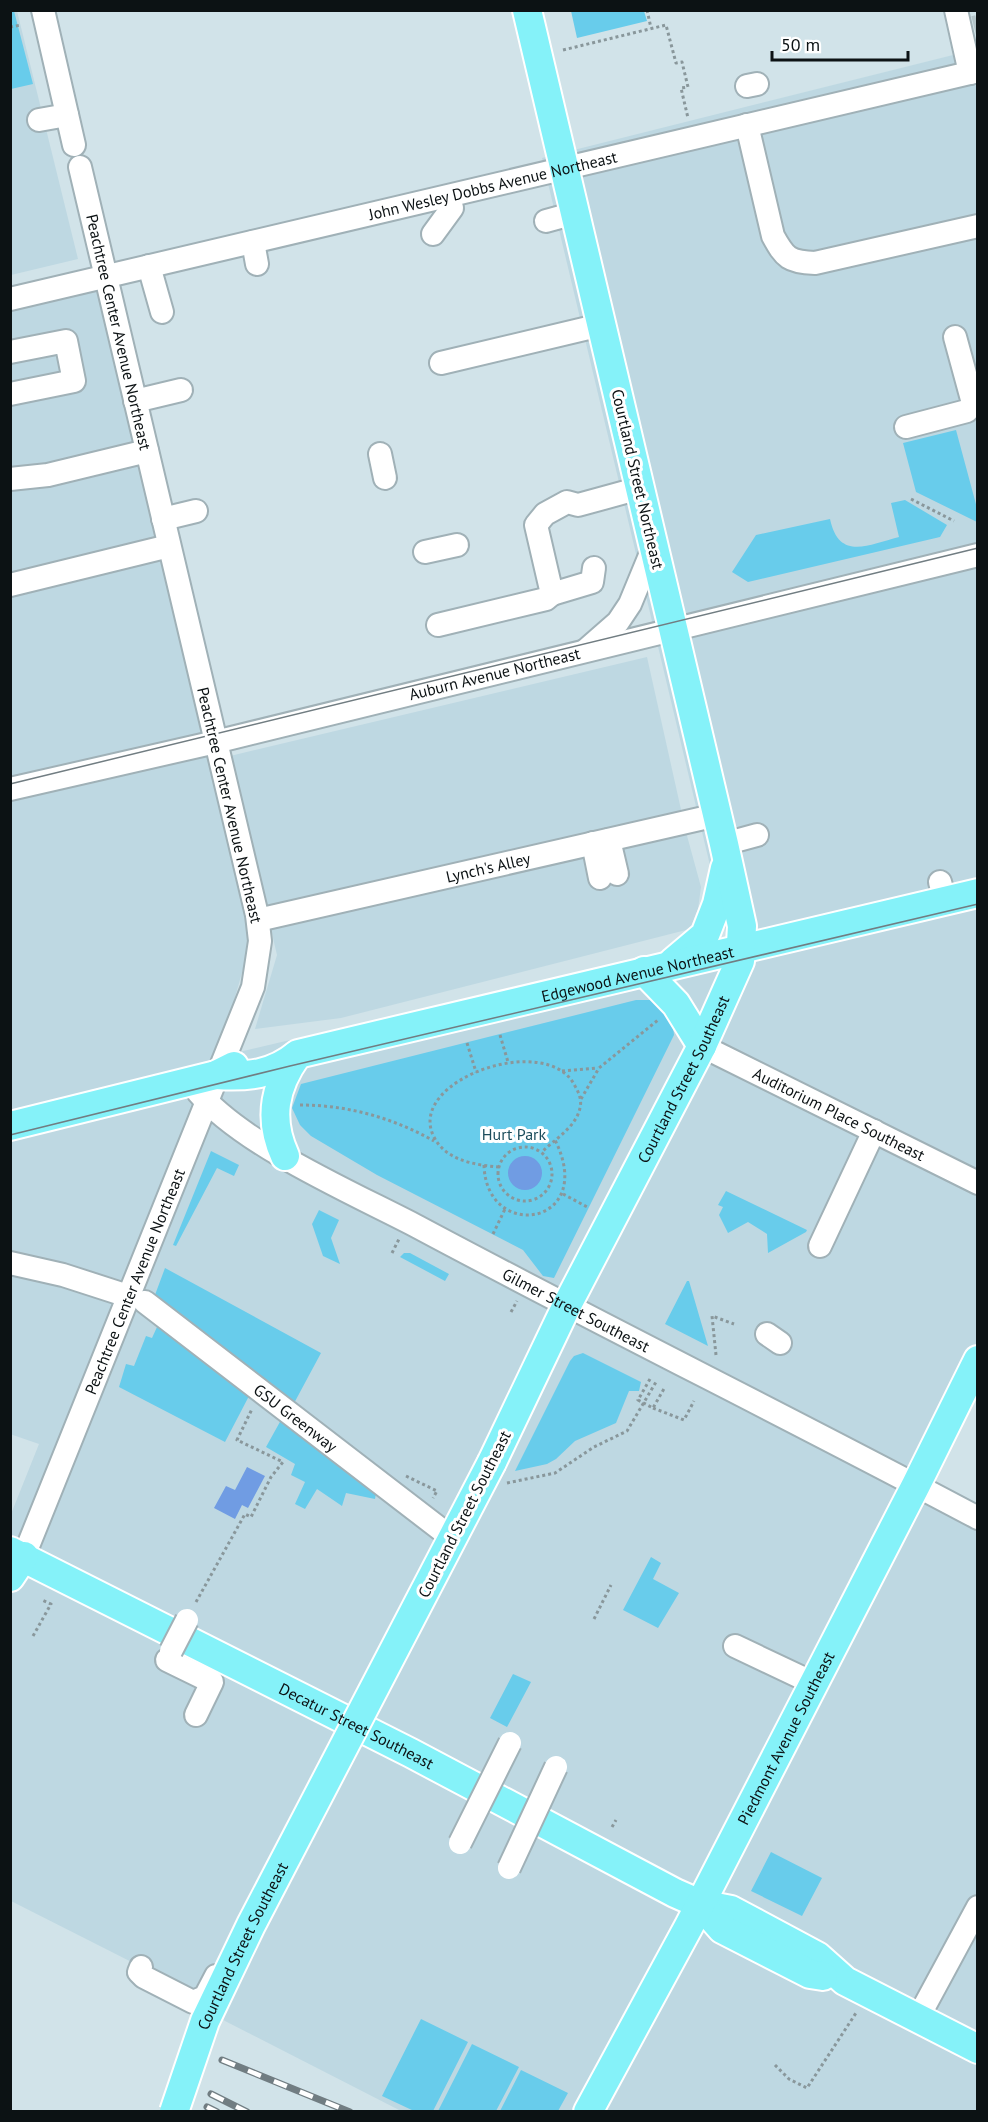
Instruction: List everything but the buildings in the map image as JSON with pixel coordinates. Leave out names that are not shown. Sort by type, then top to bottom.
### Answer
[{"type":"main road","name":"Courtland Street Northeast","points":[[527,10],[726,851],[742,926],[742,948]]},
{"type":"main road","points":[[702,1046],[656,968],[705,935],[717,904],[726,851]]},
{"type":"main road","name":"Edgewood Avenue Northeast","points":[[10,1126],[204,1086],[251,1057],[284,1049],[298,1054],[742,948],[942,891],[978,893]]},
{"type":"main road","name":"Courtland Street Southeast","points":[[174,2112],[205,2021],[251,1925],[492,1476],[567,1305],[702,1046],[740,961],[742,948]]},
{"type":"main road","points":[[285,1156],[280,1146],[275,1115],[280,1083],[298,1054]]},
{"type":"main road","name":"Piedmont Avenue Southeast","points":[[588,2112],[700,1904],[978,1360]]},
{"type":"main road","name":"Decatur Street Southeast","points":[[15,1562],[349,1723],[700,1904],[722,1929],[810,1974],[845,1981],[978,2049]]},
{"type":"street","points":[[43,10],[74,145]]},
{"type":"street","points":[[963,22],[974,72]]},
{"type":"street","name":"John Wesley Dobbs Avenue Northeast","points":[[10,299],[253,242],[452,208],[564,168],[974,72]]},
{"type":"street","points":[[39,120],[67,115]]},
{"type":"street","points":[[747,126],[773,236],[791,261],[815,263],[978,226]]},
{"type":"street","name":"Peachtree Center Avenue Northeast","points":[[15,1562],[137,1299],[204,1086],[253,987],[259,952],[258,920],[80,167]]},
{"type":"street","points":[[433,234],[452,208]]},
{"type":"street","points":[[546,221],[575,213]]},
{"type":"street","points":[[253,242],[257,264]]},
{"type":"street","points":[[149,266],[162,312]]},
{"type":"street","points":[[441,363],[602,325]]},
{"type":"street","points":[[906,427],[967,411],[973,404],[955,337]]},
{"type":"street","points":[[10,352],[66,340],[74,381],[10,394]]},
{"type":"street","points":[[135,400],[181,390]]},
{"type":"street","points":[[10,479],[48,475],[147,452]]},
{"type":"street","points":[[380,454],[386,478]]},
{"type":"street","points":[[552,594],[536,525],[545,514],[567,502],[578,505],[640,488]]},
{"type":"street","points":[[163,519],[196,511]]},
{"type":"street","points":[[425,552],[457,545]]},
{"type":"street","points":[[10,585],[169,546]]},
{"type":"street","points":[[585,651],[618,622],[630,604],[654,546]]},
{"type":"street","name":"Auburn Avenue Northeast","points":[[10,789],[217,742],[978,555]]},
{"type":"street","points":[[438,625],[546,599],[552,594],[591,582],[594,568]]},
{"type":"street","name":"Lynch's Alley","points":[[258,920],[717,815]]},
{"type":"street","points":[[726,851],[758,836]]},
{"type":"street","points":[[601,842],[608,876]]},
{"type":"street","name":"Auditorium Place Southeast","points":[[702,1046],[978,1184]]},
{"type":"street","name":"Gilmer Street Southeast","points":[[204,1086],[226,1120],[285,1156],[978,1518]]},
{"type":"street","points":[[820,1246],[874,1131]]},
{"type":"street","name":"GSU Greenway","points":[[10,1263],[63,1275],[137,1299],[448,1535]]},
{"type":"street","points":[[141,1967],[139,1972],[144,1977],[180,1996],[194,2002],[205,1997],[448,1535],[492,1476]]},
{"type":"street","points":[[187,1620],[167,1660],[212,1682],[196,1715]]},
{"type":"street","points":[[735,1646],[813,1683]]},
{"type":"street","points":[[460,1843],[510,1743]]},
{"type":"street","points":[[509,1868],[556,1767]]},
{"type":"street","points":[[918,2018],[978,1907]]},
{"type":"path","points":[[647,10],[651,28]]},
{"type":"path","points":[[10,27],[21,25]]},
{"type":"path","points":[[564,50],[666,25],[676,63],[682,62],[688,87],[681,88],[688,118]]},
{"type":"path","points":[[911,499],[954,521]]},
{"type":"path","points":[[580,1099],[599,1068],[665,1013]]},
{"type":"path","points":[[500,1035],[508,1062]]},
{"type":"path","points":[[467,1043],[477,1072]]},
{"type":"path","points":[[436,1142],[429,1119],[432,1108],[448,1089],[477,1072],[508,1062],[541,1063],[562,1071],[572,1078],[580,1099],[580,1109],[572,1123],[542,1152]]},
{"type":"path","points":[[562,1071],[599,1068]]},
{"type":"path","points":[[298,1106],[332,1107],[379,1116],[402,1124],[436,1142],[455,1158],[499,1167]]},
{"type":"path","points":[[484,1165],[485,1184],[495,1200],[506,1209],[522,1215],[535,1214],[555,1204],[563,1194],[566,1171],[555,1140]]},
{"type":"path","points":[[517,1148],[534,1148],[542,1152],[552,1166],[553,1175],[547,1191],[531,1200],[513,1198],[506,1193],[498,1176],[499,1167],[502,1159],[517,1148]]},
{"type":"path","points":[[563,1194],[589,1208]]},
{"type":"path","points":[[493,1234],[506,1209]]},
{"type":"path","points":[[392,1253],[398,1241]]},
{"type":"path","points":[[511,1312],[517,1301]]},
{"type":"path","points":[[716,1355],[712,1316],[734,1324]]},
{"type":"path","points":[[650,1379],[638,1400],[653,1408],[684,1420],[694,1401]]},
{"type":"path","points":[[492,1476],[555,1473],[594,1447],[627,1431],[656,1382]]},
{"type":"path","points":[[653,1408],[665,1387]]},
{"type":"path","points":[[187,1620],[245,1514],[251,1517],[271,1478],[283,1462],[237,1440],[244,1426]]},
{"type":"path","points":[[594,1619],[611,1585]]},
{"type":"path","points":[[33,1636],[51,1604],[42,1600]]},
{"type":"path","points":[[612,1827],[616,1820]]},
{"type":"path","points":[[775,2065],[789,2079],[807,2088],[858,2008]]},
{"type":"shaded area","points":[[10,11],[17,11],[78,259],[11,275]]},
{"type":"shaded area","points":[[977,49],[978,1373],[919,1494],[977,1524],[977,2111],[401,2111],[225,2021],[175,1984],[11,1901],[11,1514],[39,1444],[10,1434],[10,299],[112,274],[257,920],[218,1057],[727,937],[542,158]]},
{"type":"shaded area","points":[[647,657],[686,832],[701,887],[698,909],[690,929],[341,1018],[255,1029],[277,955],[230,756]]},
{"type":"shaded area","points":[[525,1156],[537,1161],[542,1173],[537,1185],[525,1190],[513,1185],[508,1173],[513,1161]]},
{"type":"shaded area","points":[[247,1467],[265,1476],[248,1508],[242,1505],[235,1519],[214,1508],[226,1486],[235,1490]]},
{"type":"green space","points":[[10,11],[14,11],[33,84],[11,89]]},
{"type":"green space","points":[[571,11],[644,11],[647,21],[577,38]]},
{"type":"green space","points":[[956,430],[977,508],[977,522],[916,492],[903,443]]},
{"type":"green space","points":[[905,500],[947,525],[940,537],[748,582],[732,572],[756,535],[830,519],[840,541],[848,545],[866,546],[899,537],[891,503]]},
{"type":"green space","name":"Hurt Park","points":[[636,1000],[651,1000],[663,1011],[669,1019],[674,1035],[554,1278],[543,1276],[523,1250],[377,1175],[311,1136],[300,1125],[292,1108],[301,1084]]},
{"type":"green space","points":[[211,1151],[239,1165],[234,1176],[217,1168],[176,1246],[173,1245]]},
{"type":"green space","points":[[726,1191],[807,1230],[768,1253],[767,1234],[748,1222],[728,1233],[719,1215],[723,1207],[718,1205]]},
{"type":"green space","points":[[319,1210],[339,1220],[331,1238],[340,1264],[323,1256],[312,1224]]},
{"type":"green space","points":[[404,1253],[410,1253],[449,1274],[445,1281],[400,1257]]},
{"type":"green space","points":[[165,1268],[321,1353],[292,1407],[152,1303]]},
{"type":"green space","points":[[689,1281],[708,1346],[665,1324]]},
{"type":"green space","points":[[157,1327],[249,1396],[225,1442],[119,1387],[126,1364],[134,1366],[146,1336],[152,1338]]},
{"type":"green space","points":[[583,1353],[641,1382],[639,1391],[629,1391],[616,1423],[575,1441],[556,1459],[547,1464],[515,1471],[570,1361],[574,1356]]},
{"type":"green space","points":[[286,1411],[378,1482],[375,1499],[346,1493],[342,1506],[317,1489],[305,1509],[295,1504],[305,1482],[291,1475],[295,1464],[266,1447]]},
{"type":"green space","points":[[651,1557],[661,1563],[653,1579],[679,1593],[658,1628],[623,1610]]},
{"type":"green space","points":[[513,1674],[531,1682],[507,1727],[490,1718]]},
{"type":"green space","points":[[771,1852],[822,1878],[802,1916],[751,1891]]},
{"type":"green space","points":[[421,2019],[468,2042],[433,2111],[414,2111],[382,2096]]},
{"type":"green space","points":[[472,2044],[519,2067],[496,2111],[438,2111]]},
{"type":"green space","points":[[521,2070],[568,2093],[558,2111],[500,2111]]},
{"type":"tunnel","points":[[974,27],[978,26]]},
{"type":"tram line","points":[[10,784],[978,548]]},
{"type":"tram line","points":[[10,1135],[290,1066],[978,904]]},
{"type":"railway","points":[[222,2060],[350,2112]]},
{"type":"railway","points":[[211,2094],[247,2112]]},
{"type":"railway","points":[[207,2107],[217,2112]]}]
